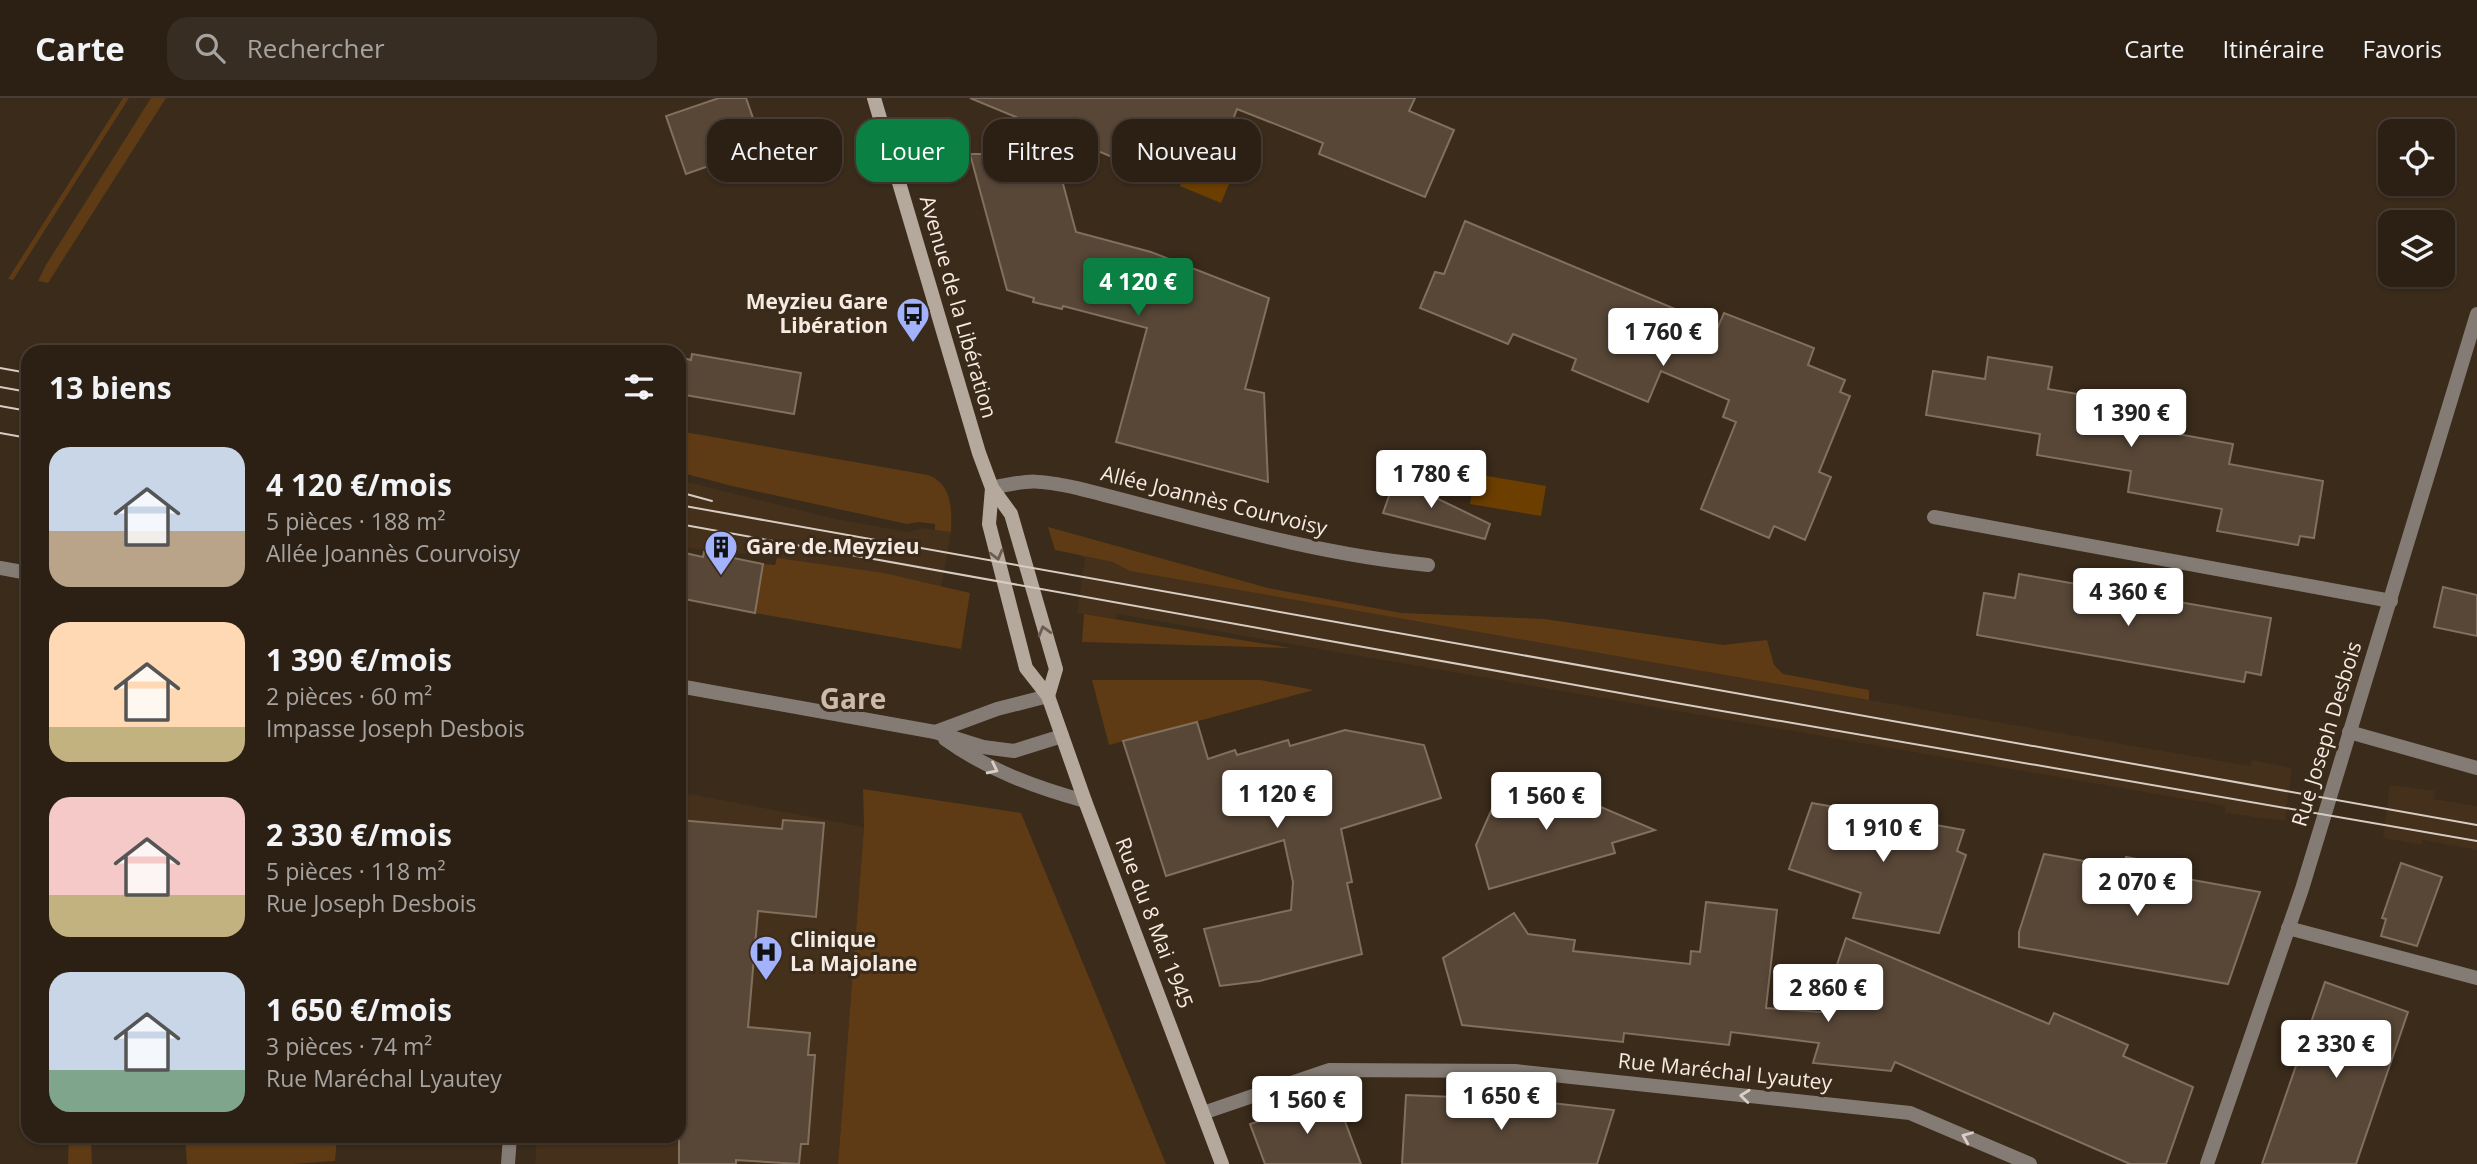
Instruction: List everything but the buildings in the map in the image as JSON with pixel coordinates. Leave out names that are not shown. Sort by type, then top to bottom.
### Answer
[{"type":"street","name":"Avenue de la Libération","points":[[874,98],[979,453],[992,488]]},
{"type":"street","name":"Rue Joseph Desbois","points":[[2207,1164],[2302,888],[2477,314]]},
{"type":"street","name":"Allée Joannès Courvoisy","points":[[992,488],[1022,480],[1036,480],[1321,550],[1377,560],[1428,565]]},
{"type":"street","name":"Rue du 8 Mai 1945","points":[[992,488],[989,524],[1026,668],[1048,696],[1222,1164]]},
{"type":"street","name":"Rue du 8 Mai 1945","points":[[992,488],[1011,514],[1056,669],[1048,696]]},
{"type":"street","points":[[1934,517],[2391,601]]},
{"type":"street","points":[[0,568],[21,572]]},
{"type":"street","points":[[686,687],[935,732],[983,747],[1014,751],[1062,736]]},
{"type":"street","points":[[935,732],[997,709],[1048,696]]},
{"type":"street","points":[[935,732],[971,758],[1010,777],[1085,801]]},
{"type":"street","points":[[2349,732],[2477,768]]},
{"type":"street","points":[[2288,928],[2477,978]]},
{"type":"street","name":"Rue Maréchal Lyautey","points":[[1203,1113],[1329,1070],[1516,1071],[1910,1113],[2030,1164]]},
{"type":"street","points":[[508,1164],[510,1143]]},
{"type":"shaded area","points":[[123,98],[129,98],[13,280],[8,279]]},
{"type":"shaded area","points":[[151,98],[166,98],[48,283],[38,281],[46,265]]},
{"type":"shaded area","points":[[1182,182],[1229,184],[1221,203],[1180,186]]},
{"type":"shaded area","points":[[686,432],[928,475],[942,484],[949,498],[951,532],[935,530],[935,524],[907,524],[686,474]]},
{"type":"shaded area","points":[[1475,474],[1546,486],[1541,516],[1470,504]]},
{"type":"shaded area","points":[[686,482],[831,518],[908,532],[922,528],[951,532],[941,588],[765,556],[686,548]]},
{"type":"shaded area","points":[[1048,527],[1268,588],[1401,613],[1544,619],[1723,645],[1767,640],[1774,665],[1783,674],[1869,690],[1869,700],[2250,766],[2252,760],[2292,768],[2285,821],[2225,813],[2225,806],[1117,614],[1116,619],[1077,613],[1085,558],[1081,557],[1081,554],[1055,550]]},
{"type":"shaded area","points":[[1048,527],[1268,588],[1401,613],[1544,619],[1723,645],[1767,640],[1774,665],[1783,674],[1869,690],[1869,700],[1130,571],[1113,562],[1055,550]]},
{"type":"shaded area","points":[[777,558],[884,573],[970,593],[961,649],[755,613],[763,564],[775,565]]},
{"type":"shaded area","points":[[1084,614],[1291,648],[1082,642]]},
{"type":"shaded area","points":[[1092,680],[1260,680],[1314,690],[1109,745]]},
{"type":"shaded area","points":[[2390,785],[2435,791],[2434,799],[2477,806],[2477,850],[2423,840],[2422,845],[2383,838]]},
{"type":"shaded area","points":[[863,789],[1021,813],[1166,1164],[838,1164],[864,827]]},
{"type":"shaded area","name":"Clinique La Majolane","points":[[686,793],[864,827],[838,1164],[535,1164],[536,1143],[686,1143]]},
{"type":"shaded area","points":[[69,1143],[91,1143],[92,1164],[68,1164]]},
{"type":"shaded area","points":[[186,1143],[336,1143],[335,1161],[292,1164],[187,1164]]},
{"type":"tram line","points":[[0,368],[21,372]]},
{"type":"tram line","points":[[0,387],[21,391]]},
{"type":"tram line","points":[[0,406],[21,410]]},
{"type":"tram line","points":[[0,433],[21,437]]},
{"type":"tram line","points":[[686,494],[712,501]]},
{"type":"tram line","points":[[686,506],[2477,825]]},
{"type":"tram line","points":[[686,525],[1670,702],[2477,841]]},
{"type":"place","name":"Meyzieu Gare Libération","points":[[913,344]]},
{"type":"place","name":"Gare de Meyzieu","points":[[721,577]]},
{"type":"place","name":"Clinique La Majolane","points":[[766,982]]},
{"type":"district","name":"Gare","points":[[853,699]]}]
